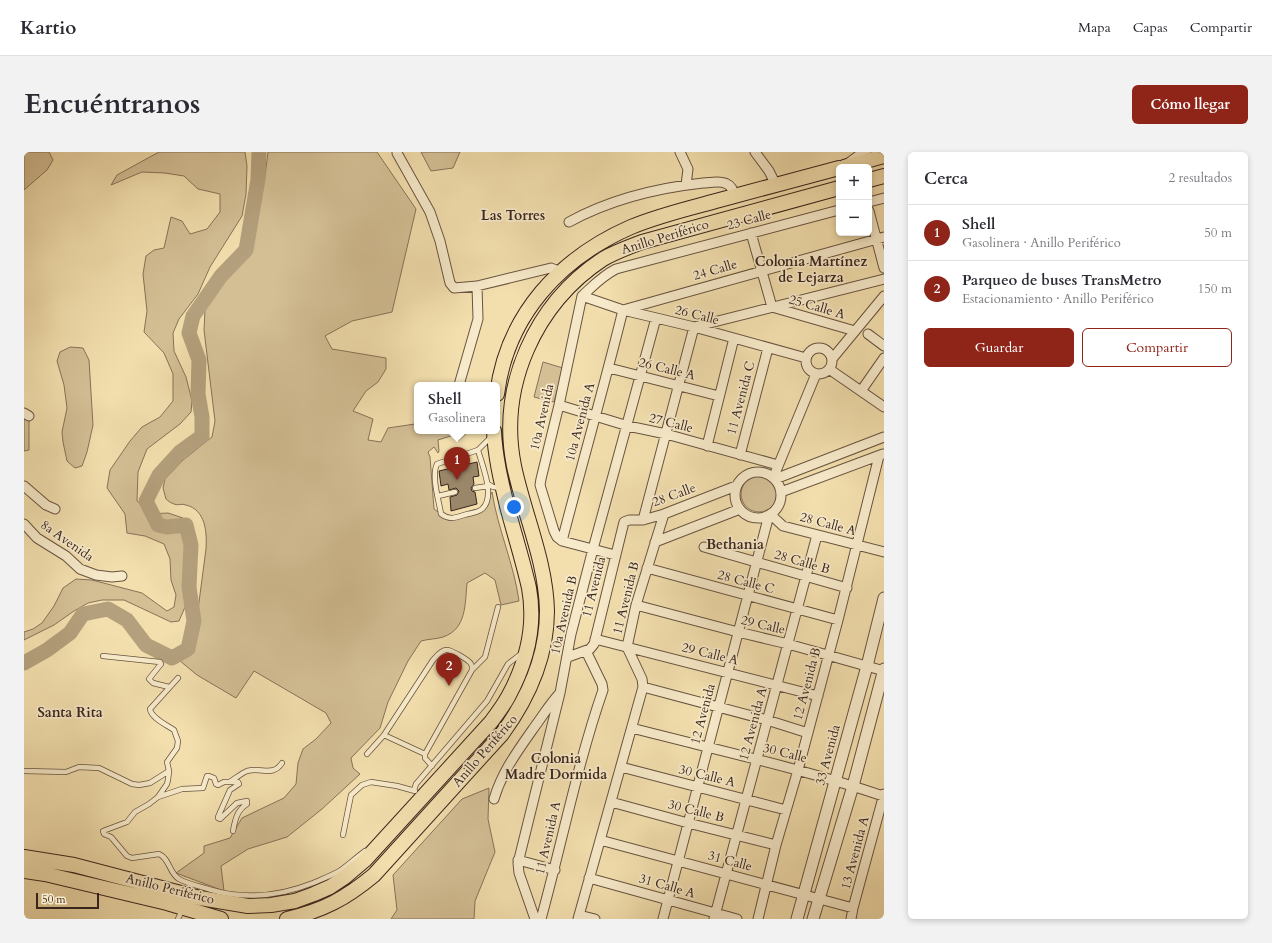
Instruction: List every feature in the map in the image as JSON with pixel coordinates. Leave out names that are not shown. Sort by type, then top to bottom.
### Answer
[{"type":"highway","name":"Anillo Periférico","points":[[854,164],[884,156]]},
{"type":"highway","name":"Anillo Periférico","points":[[498,382],[508,348],[524,315],[540,292],[561,272],[598,245],[631,228],[667,214],[836,169]]},
{"type":"highway","points":[[872,179],[884,176]]},
{"type":"highway","name":"Anillo Periférico","points":[[287,919],[310,914],[336,902],[374,875],[502,734],[517,714],[528,695],[538,666],[544,640],[547,611],[541,568],[514,465],[510,430],[516,379],[528,345],[550,308],[566,289],[583,274],[604,258],[614,253],[642,242],[836,189]]},
{"type":"highway","name":"Anillo Periférico","points":[[24,857],[74,865],[224,903],[248,906],[271,905],[294,901],[314,894],[330,887],[345,877],[364,860],[380,843],[418,794],[491,722],[507,698],[519,675],[527,650],[531,616],[529,589],[502,488],[495,453],[494,434]]},
{"type":"highway","name":"Anillo Periférico","points":[[24,871],[45,874],[167,904],[181,914],[221,919]]},
{"type":"street","points":[[680,152],[688,169],[686,185]]},
{"type":"street","points":[[755,152],[776,185]]},
{"type":"street","points":[[397,153],[430,212],[440,241],[450,283],[454,288],[477,286],[551,268],[561,272]]},
{"type":"street","points":[[847,164],[860,154]]},
{"type":"street","points":[[569,222],[586,213],[628,198],[686,185],[720,182],[727,184],[732,188],[735,196]]},
{"type":"street","points":[[872,201],[884,198]]},
{"type":"street","name":"23 Calle","points":[[582,296],[600,279],[616,269],[836,211]]},
{"type":"street","points":[[872,218],[880,238],[884,268]]},
{"type":"street","points":[[751,233],[772,307]]},
{"type":"street","name":"24 Calle","points":[[623,310],[880,238]]},
{"type":"street","points":[[643,520],[694,327],[884,280]]},
{"type":"street","points":[[460,382],[478,319],[477,286]]},
{"type":"street","name":"26 Calle","points":[[582,296],[623,310],[694,327],[806,358]]},
{"type":"street","name":"10a Avenida","points":[[562,541],[554,531],[540,485],[540,479],[559,405],[582,296]]},
{"type":"street","points":[[832,359],[828,352],[820,348],[811,351],[806,358],[806,366],[816,374],[821,374],[829,369],[832,359],[884,296]]},
{"type":"street","name":"25 Calle A","points":[[772,307],[855,331]]},
{"type":"street","name":"10a Avenida A","points":[[562,541],[623,310]]},
{"type":"street","name":"10a Avenida B","points":[[535,919],[519,873],[518,860],[560,693],[568,657],[571,634],[656,318]]},
{"type":"street","points":[[868,334],[884,346]]},
{"type":"street","points":[[707,446],[734,338]]},
{"type":"street","name":"11 Avenida C","points":[[740,455],[768,348]]},
{"type":"street","points":[[861,391],[884,358]]},
{"type":"street","name":"26 Calle A","points":[[608,368],[719,396]]},
{"type":"street","points":[[829,369],[884,408]]},
{"type":"street","points":[[775,478],[778,465],[816,374]]},
{"type":"street","name":"27 Calle","points":[[559,405],[628,426],[666,434],[778,465]]},
{"type":"street","points":[[775,478],[884,437]]},
{"type":"street","points":[[781,492],[881,455]]},
{"type":"street","name":"12 Avenida B","points":[[758,919],[776,845],[818,696],[847,588],[856,545],[881,455]]},
{"type":"street","points":[[753,459],[754,472]]},
{"type":"street","points":[[754,472],[764,472],[775,478],[779,484],[781,492],[779,505],[770,515],[761,518],[753,517],[740,509],[735,499],[736,486],[743,477],[754,472]]},
{"type":"street","points":[[24,486],[46,505],[55,509]]},
{"type":"street","name":"28 Calle","points":[[623,527],[624,522],[629,520],[643,520],[664,514],[736,486]]},
{"type":"street","points":[[655,542],[740,509]]},
{"type":"street","name":"11 Avenida B","points":[[643,687],[642,679],[627,647],[636,605],[664,514]]},
{"type":"street","name":"28 Calle A","points":[[770,515],[783,526],[884,552]]},
{"type":"street","name":"12 Avenida","points":[[663,919],[770,515]]},
{"type":"street","name":"8a Avenida","points":[[24,524],[37,538],[66,556],[80,569],[96,575],[112,578],[122,576]]},
{"type":"street","name":"11 Avenida","points":[[586,651],[590,648],[595,639],[615,554],[623,527]]},
{"type":"street","name":"12 Avenida A","points":[[715,916],[817,535]]},
{"type":"street","points":[[562,541],[615,554]]},
{"type":"street","name":"28 Calle B","points":[[704,548],[847,588]]},
{"type":"street","name":"28 Calle C","points":[[647,568],[838,620]]},
{"type":"street","name":"33 Avenida","points":[[797,919],[867,666],[884,598]]},
{"type":"street","name":"29 Calle","points":[[636,605],[829,654],[884,670]]},
{"type":"street","name":"29 Calle A","points":[[595,639],[776,684],[818,696]]},
{"type":"street","points":[[568,657],[586,651]]},
{"type":"street","name":"11 Avenida A","points":[[541,919],[555,870],[573,789],[603,690],[602,684],[586,651]]},
{"type":"street","points":[[813,919],[853,786],[884,670]]},
{"type":"street","points":[[595,919],[578,917],[643,687],[767,720],[808,733]]},
{"type":"street","points":[[494,799],[505,770],[547,708],[560,693]]},
{"type":"street","name":"30 Calle","points":[[632,728],[798,770],[884,795]]},
{"type":"street","name":"30 Calle A","points":[[621,767],[786,810]]},
{"type":"street","name":"13 Avenida A","points":[[851,919],[884,795]]},
{"type":"street","name":"30 Calle B","points":[[611,802],[776,845]]},
{"type":"street","name":"31 Calle","points":[[600,840],[853,908]]},
{"type":"street","points":[[518,860],[555,870]]},
{"type":"street","name":"31 Calle A","points":[[589,878],[668,900],[715,916],[738,919]]},
{"type":"lane","points":[[478,450],[488,485],[488,498],[486,505],[481,510],[453,518],[447,518],[441,514],[434,473],[437,464],[478,450],[492,434]]},
{"type":"lane","points":[[475,488],[488,485],[502,488]]},
{"type":"lane","points":[[438,496],[456,492]]},
{"type":"lane","points":[[472,670],[485,657],[498,608]]},
{"type":"lane","points":[[366,754],[384,735],[433,660],[439,653],[444,650],[449,650],[472,664],[471,675],[425,754]]},
{"type":"lane","points":[[343,835],[351,796],[362,785],[371,782],[418,794],[416,784],[487,701],[508,664],[527,650]]},
{"type":"lane","points":[[103,656],[160,662],[161,664],[148,679],[153,683],[169,687]]},
{"type":"lane","points":[[158,797],[167,784],[169,771],[167,766],[168,759],[177,748],[176,733],[174,730],[153,716],[150,709],[178,678]]},
{"type":"lane","points":[[384,735],[425,754],[432,766]]},
{"type":"lane","points":[[231,781],[248,771],[275,771],[282,762]]},
{"type":"lane","points":[[24,771],[66,772],[79,767],[99,768],[132,784],[139,785],[150,782],[169,771]]},
{"type":"lane","points":[[233,831],[237,814],[248,802],[244,801],[237,803],[220,819],[218,818],[230,790],[239,784],[238,782],[231,781],[218,785],[216,784],[214,778],[206,776],[203,788],[182,788],[158,797],[135,812],[127,822],[104,830],[104,834],[111,837],[127,856],[132,858],[159,854],[165,858],[174,876],[187,883],[224,894],[258,897],[280,894],[298,889],[340,870],[374,844],[380,843]]},
{"type":"shaded area","points":[[24,152],[49,152],[53,160],[47,170],[24,190]]},
{"type":"shaded area","points":[[159,152],[245,152],[247,166],[246,194],[242,216],[210,267],[198,294],[179,319],[173,333],[174,351],[186,377],[192,401],[191,412],[180,424],[147,449],[138,472],[137,501],[150,514],[168,513],[183,518],[191,535],[192,548],[185,607],[179,621],[171,622],[124,600],[102,600],[88,603],[54,625],[24,640],[24,632],[33,629],[42,623],[54,606],[63,588],[76,579],[92,580],[142,593],[167,611],[174,607],[176,595],[171,580],[170,559],[164,544],[145,536],[127,533],[125,514],[107,488],[110,470],[130,441],[142,427],[160,417],[173,401],[173,374],[164,353],[144,332],[147,311],[143,274],[146,256],[154,250],[164,248],[171,217],[182,221],[190,234],[207,229],[220,212],[220,194],[198,189],[184,176],[142,172],[111,185],[117,175]]},
{"type":"shaded area","points":[[268,152],[377,152],[416,209],[392,312],[352,321],[325,336],[332,349],[386,358],[386,369],[378,382],[366,391],[353,411],[373,419],[368,440],[381,442],[388,428],[414,424],[414,434],[457,434],[438,440],[438,453],[434,447],[428,452],[430,457],[434,509],[446,518],[484,507],[492,492],[498,520],[514,574],[519,601],[501,605],[495,580],[485,573],[467,583],[465,607],[461,622],[451,633],[443,637],[421,641],[408,661],[388,702],[380,728],[351,758],[353,768],[360,774],[322,809],[287,837],[248,849],[221,866],[224,891],[176,873],[204,853],[204,846],[230,838],[242,818],[284,798],[296,784],[298,763],[303,749],[316,739],[331,723],[326,713],[254,671],[236,698],[197,675],[174,656],[185,653],[194,640],[206,549],[206,536],[204,523],[198,512],[183,504],[175,505],[166,499],[163,488],[165,479],[183,460],[212,437],[215,421],[204,330],[205,310],[211,292],[244,259],[252,238],[265,176]]},
{"type":"shaded area","points":[[421,152],[460,152],[453,168],[431,171]]},
{"type":"shaded area","points":[[70,347],[83,348],[89,360],[93,425],[87,452],[82,466],[75,468],[67,461],[63,442],[62,432],[67,408],[64,385],[57,361],[60,352]]},
{"type":"shaded area","points":[[543,362],[563,368],[554,402],[534,397]]},
{"type":"shaded area","points":[[24,416],[29,418],[29,450],[24,451]]},
{"type":"shaded area","points":[[457,434],[466,434],[458,441]]},
{"type":"shaded area","points":[[763,476],[772,481],[776,487],[776,501],[772,507],[763,512],[755,512],[746,507],[742,501],[741,490],[746,481],[752,477]]},
{"type":"shaded area","points":[[489,788],[488,819],[495,852],[475,901],[474,919],[391,919],[397,910],[393,875],[462,799]]},
{"type":"building","points":[[477,462],[479,476],[473,477],[474,484],[471,488],[472,491],[475,492],[477,504],[451,511],[450,497],[457,495],[459,491],[456,488],[449,490],[448,484],[441,486],[439,471]]},
{"type":"waterway","points":[[24,663],[47,650],[70,633],[83,614],[108,609],[127,620],[146,645],[172,658],[188,649],[194,621],[189,587],[191,545],[186,525],[167,527],[158,525],[146,501],[159,475],[180,452],[202,436],[202,417],[198,394],[199,360],[189,333],[193,316],[221,276],[246,250],[258,179],[259,152]]},
{"type":"place","name":"Shell","points":[[457,480]]},
{"type":"place","name":"Parqueo de buses TransMetro","points":[[449,686]]},
{"type":"district","name":"Las Torres","points":[[513,215]]},
{"type":"district","name":"Colonia Martínez de Lejarza","points":[[811,270]]},
{"type":"district","name":"Bethania","points":[[735,544]]},
{"type":"district","name":"Santa Rita","points":[[70,712]]},
{"type":"district","name":"Colonia Madre Dormida","points":[[556,766]]}]
